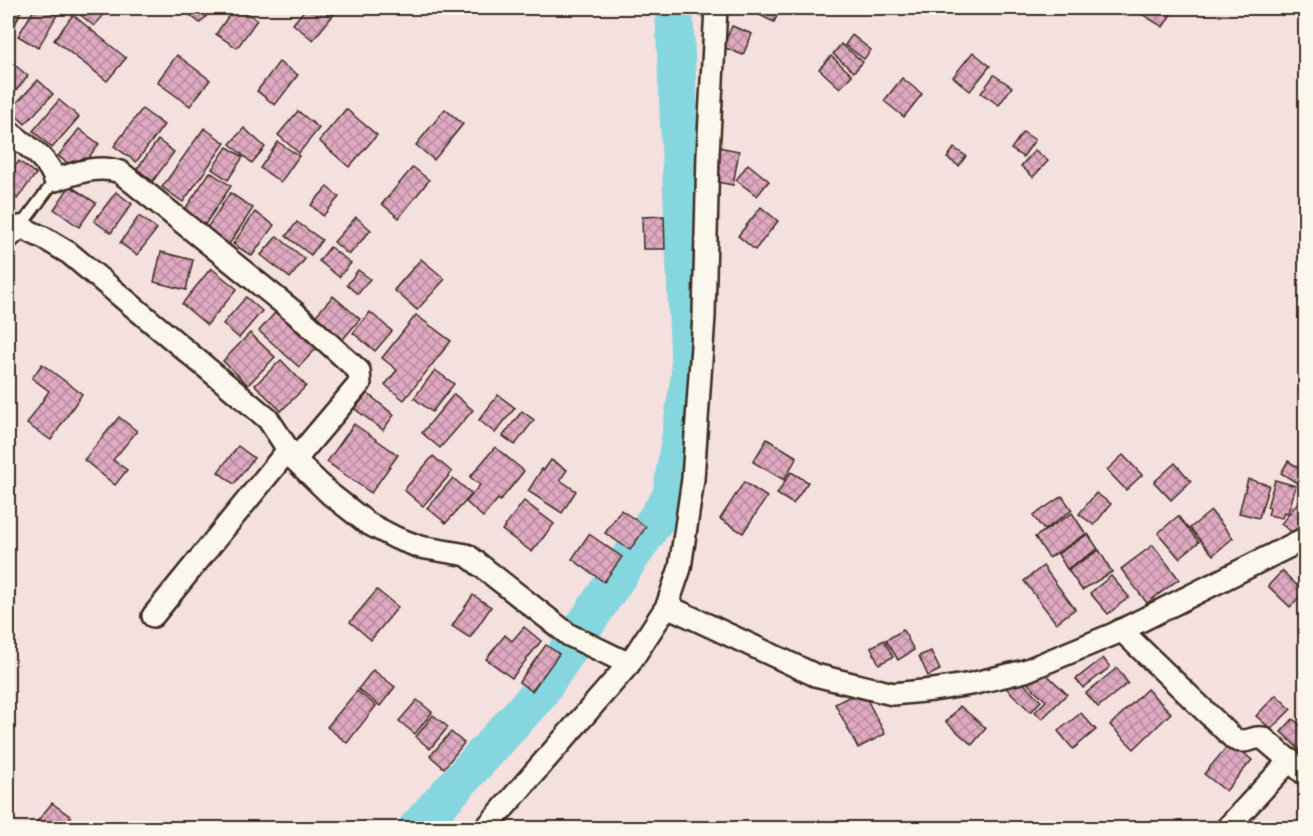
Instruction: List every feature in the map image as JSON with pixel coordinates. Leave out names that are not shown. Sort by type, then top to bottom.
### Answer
[{"type":"street","points":[[486,828],[629,664],[667,606],[680,568],[693,479],[704,316],[708,153],[716,8]]},
{"type":"street","points":[[8,131],[42,158],[52,169],[55,180],[84,170],[102,168],[120,172],[294,312],[359,372],[360,383],[292,455],[153,616]]},
{"type":"street","points":[[14,233],[44,238],[69,254],[268,419],[292,455],[330,494],[367,523],[420,547],[467,555],[569,635],[629,664]]},
{"type":"street","points":[[667,606],[815,675],[893,694],[933,690],[971,684],[1025,671],[1121,630],[1305,538]]},
{"type":"street","points":[[1121,630],[1234,740],[1243,742],[1257,737],[1263,738],[1305,775]]},
{"type":"street","points":[[1227,828],[1290,760]]},
{"type":"lane","points":[[14,233],[55,180]]},
{"type":"building","points":[[8,8],[22,8],[15,25],[8,23]]},
{"type":"building","points":[[35,8],[61,8],[38,48],[18,36]]},
{"type":"building","points":[[80,8],[110,8],[94,26],[77,12]]},
{"type":"building","points":[[181,8],[214,8],[200,23]]},
{"type":"building","points":[[234,8],[240,8],[257,20],[237,48],[216,34]]},
{"type":"building","points":[[306,8],[328,8],[335,13],[313,40],[293,24]]},
{"type":"building","points":[[755,8],[781,8],[774,22],[753,12]]},
{"type":"building","points":[[1143,8],[1175,8],[1163,27],[1140,13]]},
{"type":"building","points":[[73,15],[126,58],[107,81],[54,40]]},
{"type":"building","points":[[732,26],[752,34],[743,55],[723,47]]},
{"type":"building","points":[[852,35],[871,50],[864,59],[845,45]]},
{"type":"building","points":[[841,44],[863,62],[854,72],[833,54]]},
{"type":"building","points":[[973,52],[990,66],[970,91],[953,77]]},
{"type":"building","points":[[177,55],[210,80],[190,106],[157,82]]},
{"type":"building","points":[[831,56],[852,75],[840,88],[819,69]]},
{"type":"building","points":[[10,61],[28,76],[8,100],[8,64]]},
{"type":"building","points":[[279,62],[298,75],[275,105],[257,91]]},
{"type":"building","points":[[994,75],[1012,87],[999,105],[981,93]]},
{"type":"building","points":[[902,78],[922,94],[904,117],[884,101]]},
{"type":"building","points":[[38,80],[53,94],[25,124],[10,110]]},
{"type":"building","points":[[59,100],[79,117],[52,148],[33,131]]},
{"type":"building","points":[[142,109],[164,125],[136,162],[114,146]]},
{"type":"building","points":[[346,109],[377,135],[349,167],[319,141]]},
{"type":"building","points":[[445,109],[463,124],[434,160],[416,145]]},
{"type":"building","points":[[298,111],[319,128],[299,153],[278,135]]},
{"type":"building","points":[[204,128],[225,143],[183,202],[162,187]]},
{"type":"building","points":[[244,128],[265,147],[252,163],[230,144]]},
{"type":"building","points":[[79,129],[99,144],[78,171],[58,156]]},
{"type":"building","points":[[1023,132],[1035,140],[1023,157],[1011,149]]},
{"type":"building","points":[[158,140],[174,152],[153,181],[137,169]]},
{"type":"building","points":[[278,142],[299,156],[281,182],[260,168]]},
{"type":"building","points":[[227,147],[243,157],[228,180],[212,169]]},
{"type":"building","points":[[718,147],[739,151],[733,185],[712,181]]},
{"type":"building","points":[[954,148],[966,156],[959,166],[947,158]]},
{"type":"building","points":[[1035,150],[1048,161],[1033,177],[1021,166]]},
{"type":"building","points":[[19,161],[36,174],[17,199],[8,192],[8,176]]},
{"type":"building","points":[[748,164],[769,181],[757,196],[736,180]]},
{"type":"building","points":[[413,167],[429,180],[399,218],[382,204]]},
{"type":"building","points":[[210,172],[231,186],[204,226],[183,212]]},
{"type":"building","points":[[70,186],[96,203],[79,227],[54,209]]},
{"type":"building","points":[[327,187],[339,197],[323,216],[311,205]]},
{"type":"building","points":[[116,192],[132,204],[111,233],[94,221]]},
{"type":"building","points":[[230,193],[253,208],[228,246],[205,231]]},
{"type":"building","points":[[761,207],[778,221],[755,250],[738,236]]},
{"type":"building","points":[[255,212],[274,225],[252,256],[233,244]]},
{"type":"building","points":[[139,216],[157,229],[137,255],[120,243]]},
{"type":"building","points":[[664,216],[665,249],[643,249],[642,217]]},
{"type":"building","points":[[356,217],[371,230],[349,255],[334,242]]},
{"type":"building","points":[[297,222],[322,240],[311,255],[286,236]]},
{"type":"building","points":[[277,236],[305,259],[290,278],[261,255]]},
{"type":"building","points":[[330,247],[351,263],[339,277],[319,261]]},
{"type":"building","points":[[161,252],[193,260],[186,290],[154,282]]},
{"type":"building","points":[[421,259],[445,279],[417,310],[394,290]]},
{"type":"building","points":[[211,268],[237,289],[207,325],[182,304]]},
{"type":"building","points":[[358,270],[370,279],[358,294],[347,285]]},
{"type":"building","points":[[333,296],[360,319],[339,344],[311,321]]},
{"type":"building","points":[[246,297],[262,311],[239,338],[223,324]]},
{"type":"building","points":[[281,306],[322,342],[299,367],[259,331]]},
{"type":"building","points":[[370,312],[392,331],[375,351],[353,333]]},
{"type":"building","points":[[416,315],[451,341],[404,400],[385,385],[397,370],[382,358]]},
{"type":"building","points":[[250,333],[275,357],[248,385],[223,361]]},
{"type":"building","points":[[281,360],[306,386],[281,411],[255,385]]},
{"type":"building","points":[[42,364],[82,394],[51,440],[27,424],[49,391],[32,378]]},
{"type":"building","points":[[435,370],[454,384],[432,412],[414,398]]},
{"type":"building","points":[[367,393],[394,415],[383,430],[355,409]]},
{"type":"building","points":[[454,394],[473,410],[440,448],[422,433]]},
{"type":"building","points":[[498,395],[515,408],[495,433],[479,420]]},
{"type":"building","points":[[522,411],[534,420],[515,445],[503,436]]},
{"type":"building","points":[[119,417],[137,431],[113,460],[127,470],[115,485],[84,460]]},
{"type":"building","points":[[354,424],[398,455],[371,493],[327,462]]},
{"type":"building","points":[[767,439],[797,457],[784,480],[753,462]]},
{"type":"building","points":[[238,446],[254,458],[234,484],[218,472]]},
{"type":"building","points":[[495,447],[524,471],[500,501],[498,499],[483,517],[466,502],[480,485],[470,477]]},
{"type":"building","points":[[1123,455],[1142,475],[1126,490],[1107,470]]},
{"type":"building","points":[[433,456],[452,472],[423,506],[404,490]]},
{"type":"building","points":[[551,460],[567,470],[560,480],[576,491],[562,513],[528,491],[542,469],[544,470]]},
{"type":"building","points":[[1288,461],[1306,472],[1305,488],[1281,473]]},
{"type":"building","points":[[1175,463],[1191,481],[1171,500],[1154,482]]},
{"type":"building","points":[[791,472],[808,482],[793,504],[777,494]]},
{"type":"building","points":[[453,478],[472,494],[446,523],[427,508]]},
{"type":"building","points":[[1248,479],[1269,485],[1259,518],[1239,513]]},
{"type":"building","points":[[1275,480],[1296,486],[1288,513],[1284,512],[1282,518],[1268,515],[1270,508],[1267,507]]},
{"type":"building","points":[[744,482],[767,497],[743,533],[720,519]]},
{"type":"building","points":[[1306,492],[1306,528],[1299,537],[1281,524]]},
{"type":"building","points":[[1096,493],[1111,504],[1094,525],[1079,514]]},
{"type":"building","points":[[1062,496],[1072,510],[1044,530],[1033,516]]},
{"type":"building","points":[[524,501],[554,524],[532,552],[502,530]]},
{"type":"building","points":[[621,510],[646,527],[630,550],[605,533]]},
{"type":"building","points":[[1211,511],[1233,538],[1213,555],[1190,528]]},
{"type":"building","points":[[1072,513],[1086,534],[1049,558],[1035,537]]},
{"type":"building","points":[[1178,516],[1199,542],[1179,558],[1158,533]]},
{"type":"building","points":[[589,534],[622,557],[604,582],[572,559]]},
{"type":"building","points":[[1088,534],[1098,549],[1067,569],[1058,554]]},
{"type":"building","points":[[1153,545],[1179,579],[1147,603],[1121,569]]},
{"type":"building","points":[[1099,550],[1112,572],[1082,590],[1068,570]]},
{"type":"building","points":[[1043,566],[1075,609],[1056,623],[1024,581]]},
{"type":"building","points":[[1282,571],[1304,592],[1290,607],[1268,586]]},
{"type":"building","points":[[1111,576],[1129,597],[1108,614],[1090,593]]},
{"type":"building","points":[[377,590],[398,607],[371,640],[350,622]]},
{"type":"building","points":[[473,595],[491,607],[470,638],[452,626]]},
{"type":"building","points":[[524,627],[541,641],[512,678],[486,659],[505,635],[512,641]]},
{"type":"building","points":[[903,630],[914,650],[898,660],[886,640]]},
{"type":"building","points":[[884,640],[893,657],[879,664],[871,647]]},
{"type":"building","points":[[546,645],[559,654],[532,691],[519,682]]},
{"type":"building","points":[[931,651],[940,670],[928,676],[919,656]]},
{"type":"building","points":[[1103,658],[1110,667],[1083,688],[1076,679]]},
{"type":"building","points":[[1038,666],[1067,694],[1042,719],[1035,712],[1046,701],[1024,680]]},
{"type":"building","points":[[1117,668],[1128,683],[1098,707],[1086,693]]},
{"type":"building","points":[[373,670],[395,687],[380,706],[358,689]]},
{"type":"building","points":[[1017,677],[1041,701],[1031,712],[1006,688]]},
{"type":"building","points":[[1147,689],[1171,713],[1134,749],[1110,725]]},
{"type":"building","points":[[862,690],[885,734],[858,748],[835,704]]},
{"type":"building","points":[[357,691],[376,706],[347,743],[327,727]]},
{"type":"building","points":[[1276,695],[1291,709],[1271,729],[1256,716]]},
{"type":"building","points":[[417,700],[432,712],[415,734],[399,721]]},
{"type":"building","points":[[960,706],[986,728],[972,745],[946,722]]},
{"type":"building","points":[[1081,713],[1096,730],[1073,749],[1058,731]]},
{"type":"building","points":[[433,715],[448,727],[430,749],[416,737]]},
{"type":"building","points":[[1293,719],[1306,730],[1306,746],[1301,751],[1281,732]]},
{"type":"building","points":[[451,732],[464,743],[444,768],[430,756]]},
{"type":"building","points":[[1231,742],[1252,760],[1226,791],[1204,774]]},
{"type":"building","points":[[52,803],[71,817],[62,828],[32,828]]},
{"type":"waterway","points":[[417,828],[537,696],[671,497],[690,375],[674,8]]}]
